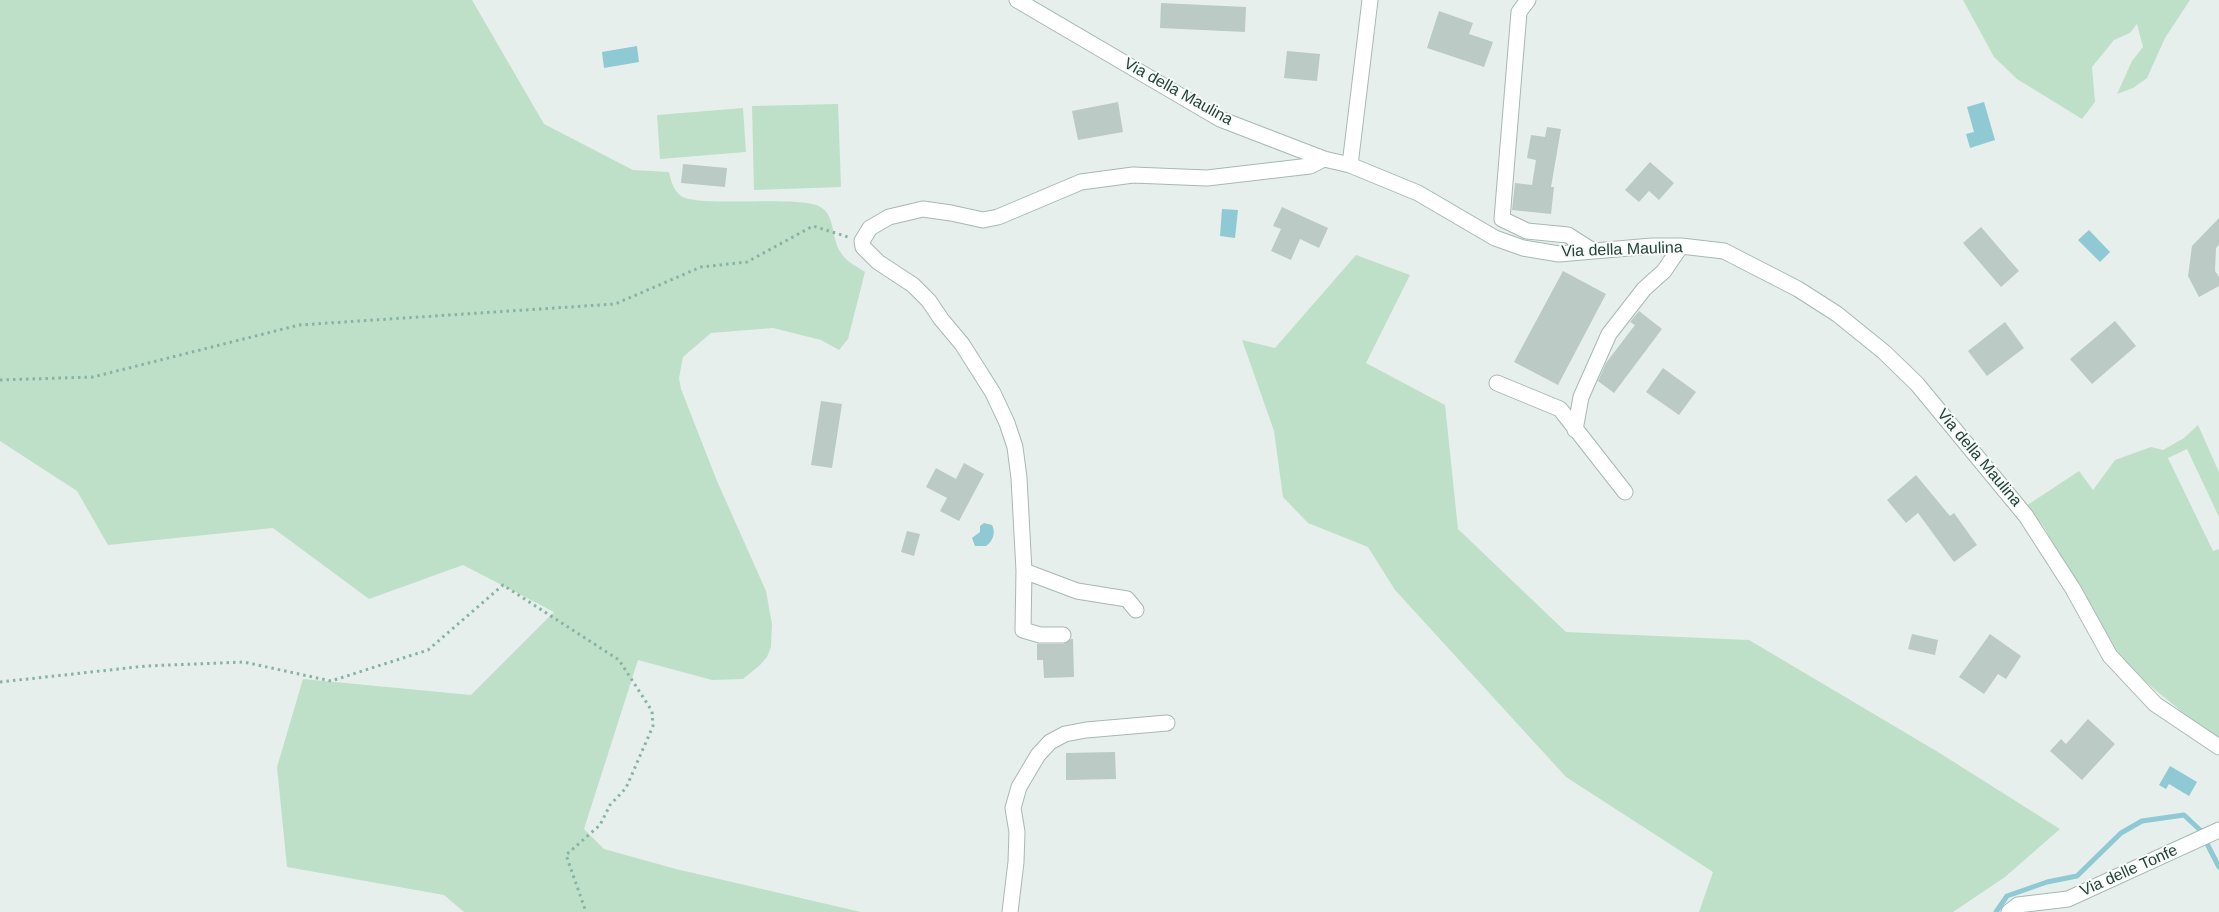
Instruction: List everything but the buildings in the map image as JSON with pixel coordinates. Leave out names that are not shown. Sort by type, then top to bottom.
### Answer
[{"type":"street","name":"Via della Maulina","points":[[1017,0],[1220,119],[1324,159],[1350,165],[1418,193],[1496,238],[1522,248],[1559,254],[1652,246],[1681,246],[1724,251],[1798,289],[1837,314],[1884,352],[1917,384],[2026,516],[2073,589],[2110,656],[2155,704],[2219,747]]},
{"type":"street","points":[[1350,165],[1370,0]]},
{"type":"street","points":[[1528,0],[1519,12],[1502,219],[1527,231],[1568,235],[1593,251]]},
{"type":"street","points":[[1063,635],[1040,635],[1023,630],[1024,571],[1019,478],[1015,447],[1007,423],[993,393],[962,344],[929,301],[913,285],[878,262],[863,247],[862,241],[870,228],[889,216],[923,209],[983,220],[998,217],[1081,182],[1133,175],[1207,178],[1310,166],[1324,159]]},
{"type":"street","points":[[1575,430],[1581,397],[1609,334],[1644,289],[1664,271],[1681,246]]},
{"type":"street","points":[[1497,383],[1560,409],[1625,492]]},
{"type":"street","points":[[1024,571],[1077,591],[1127,599],[1136,610]]},
{"type":"street","points":[[1010,912],[1016,862],[1017,832],[1013,808],[1019,787],[1038,756],[1050,742],[1065,734],[1086,730],[1167,722]]},
{"type":"street","name":"Via delle Tonfe","points":[[2009,912],[2018,905],[2068,899],[2209,835]]},
{"type":"path","points":[[0,380],[93,377],[299,325],[614,304],[701,267],[746,262],[813,226],[862,241]]},
{"type":"path","points":[[0,682],[146,666],[244,662],[331,681],[428,650],[503,585],[619,660],[652,711],[653,726],[637,768],[626,788],[610,805],[600,825],[566,855],[586,912]]},
{"type":"green space","points":[[0,0],[472,0],[544,124],[633,170],[669,172],[676,190],[680,195],[689,199],[722,202],[785,201],[816,205],[823,208],[830,219],[835,240],[841,253],[865,272],[848,339],[839,350],[821,340],[773,328],[711,333],[683,357],[679,378],[681,389],[717,481],[766,591],[772,624],[771,647],[767,657],[760,665],[743,679],[712,680],[638,660],[584,829],[604,849],[676,869],[861,912],[464,912],[444,895],[287,867],[277,767],[303,679],[471,695],[554,612],[463,565],[369,599],[273,528],[108,545],[77,491],[0,441]]},
{"type":"green space","points":[[1963,0],[2190,0],[2165,38],[2147,78],[2133,88],[2117,94],[2132,61],[2143,47],[2137,24],[2130,33],[2114,40],[2092,67],[2095,102],[2082,119],[2017,79],[1994,57]]},
{"type":"green space","points":[[838,104],[841,187],[754,190],[752,106]]},
{"type":"green space","points":[[743,108],[746,152],[660,159],[657,115]]},
{"type":"green space","points":[[1356,255],[1410,275],[1366,363],[1445,405],[1458,529],[1566,632],[1749,640],[1938,752],[2060,829],[2005,877],[1953,912],[1699,912],[1713,872],[1566,777],[1395,590],[1368,547],[1308,523],[1283,497],[1274,431],[1242,340],[1275,348]]},
{"type":"green space","points":[[2198,425],[2219,472],[2219,517],[2187,449],[2168,458],[2213,551],[2219,549],[2219,738],[2193,721],[2135,673],[2108,641],[2044,527],[2026,506],[2079,471],[2093,490],[2115,460],[2151,447],[2163,450],[2184,438]]},
{"type":"water","points":[[637,46],[639,62],[604,68],[602,52]]},
{"type":"water","points":[[1984,102],[1995,140],[1970,148],[1966,134],[1974,132],[1967,107]]},
{"type":"water","points":[[1222,209],[1238,210],[1235,238],[1220,236]]},
{"type":"water","points":[[2089,230],[2110,252],[2100,262],[2078,240]]},
{"type":"water","points":[[984,523],[992,525],[993,537],[986,546],[975,546],[972,538],[980,532],[980,526]]},
{"type":"water","points":[[2170,766],[2197,782],[2189,796],[2169,784],[2166,789],[2159,785]]},
{"type":"waterway","points":[[1996,912],[2007,896],[2047,882],[2077,876],[2121,833],[2142,821],[2184,815],[2200,830],[2219,867]]}]
